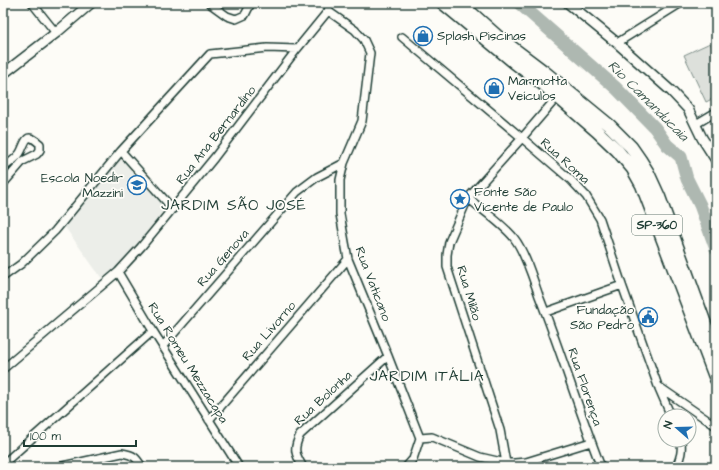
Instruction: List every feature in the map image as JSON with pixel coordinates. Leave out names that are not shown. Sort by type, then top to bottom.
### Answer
[{"type":"main road","name":"SP-360","points":[[443,3],[543,84],[561,92],[610,126],[631,147],[648,173],[659,197],[716,354]]},
{"type":"main road","name":"SP-360","points":[[460,3],[498,37],[543,71],[633,169],[652,212],[716,380]]},
{"type":"street","points":[[32,3],[56,33]]},
{"type":"street","points":[[5,70],[56,33],[91,3]]},
{"type":"street","points":[[210,3],[227,16],[236,19],[245,15],[251,3]]},
{"type":"street","name":"Rua Ana Bernardino","points":[[3,369],[118,272],[141,247],[214,158],[297,49],[328,11],[330,3]]},
{"type":"street","points":[[568,3],[617,43],[671,91],[688,109],[704,141],[716,160]]},
{"type":"street","points":[[617,43],[681,3]]},
{"type":"street","name":"Rua Vaticano","points":[[328,11],[355,30],[364,40],[370,53],[362,121],[344,163],[340,180],[340,214],[348,259],[420,438]]},
{"type":"street","name":"Rua Roma","points":[[402,37],[571,180],[586,196],[600,219],[658,386],[668,408]]},
{"type":"street","points":[[3,277],[20,264],[55,231],[120,151],[210,54],[267,48],[297,49]]},
{"type":"street","name":"Rua Milão","points":[[505,465],[500,430],[448,267],[447,255],[449,242],[468,198],[561,92]]},
{"type":"street","points":[[696,124],[716,112]]},
{"type":"street","points":[[3,168],[19,154],[24,142],[29,138],[36,140],[40,144],[40,150],[37,154],[23,161],[3,184]]},
{"type":"street","points":[[120,151],[173,209]]},
{"type":"street","name":"Rua Genova","points":[[163,346],[297,192],[317,177],[344,163]]},
{"type":"street","name":"Rua Florença","points":[[468,198],[504,228],[514,238],[521,249],[546,312],[601,467]]},
{"type":"street","name":"Rua Livorno","points":[[208,420],[348,259]]},
{"type":"street","name":"Rua Romeu Mezzacapa","points":[[118,272],[238,467]]},
{"type":"street","points":[[546,312],[622,284]]},
{"type":"street","points":[[3,464],[153,331]]},
{"type":"street","name":"Rua Bolonha","points":[[303,467],[297,457],[295,449],[296,442],[300,435],[388,356]]},
{"type":"street","points":[[658,386],[716,426]]},
{"type":"street","points":[[406,467],[413,459],[420,438],[432,437],[480,457],[505,465],[526,462],[591,442]]},
{"type":"street","points":[[676,467],[681,458],[682,448]]},
{"type":"street","points":[[58,467],[122,453],[135,457],[142,467]]},
{"type":"shaded area","points":[[710,43],[716,55],[716,97],[706,102],[684,55]]},
{"type":"shaded area","points":[[121,151],[173,209],[105,283],[62,223]]},
{"type":"waterway","name":"Rio Camanducaia","points":[[519,3],[616,88],[655,128],[667,145],[681,157],[687,179],[700,205],[716,249]]},
{"type":"place","name":"Splash Piscinas","points":[[423,36]]},
{"type":"place","name":"Marmotta Veículos","points":[[494,88]]},
{"type":"place","name":"Escola Noedir Mazzini","points":[[137,185]]},
{"type":"place","name":"Fonte São Vicente de Paulo","points":[[460,199]]},
{"type":"place","name":"Fundação São Pedro","points":[[648,317]]},
{"type":"district","name":"JARDIM SÃO JOSÉ","points":[[234,205]]},
{"type":"district","name":"JARDIM ITÁLIA","points":[[427,376]]}]
